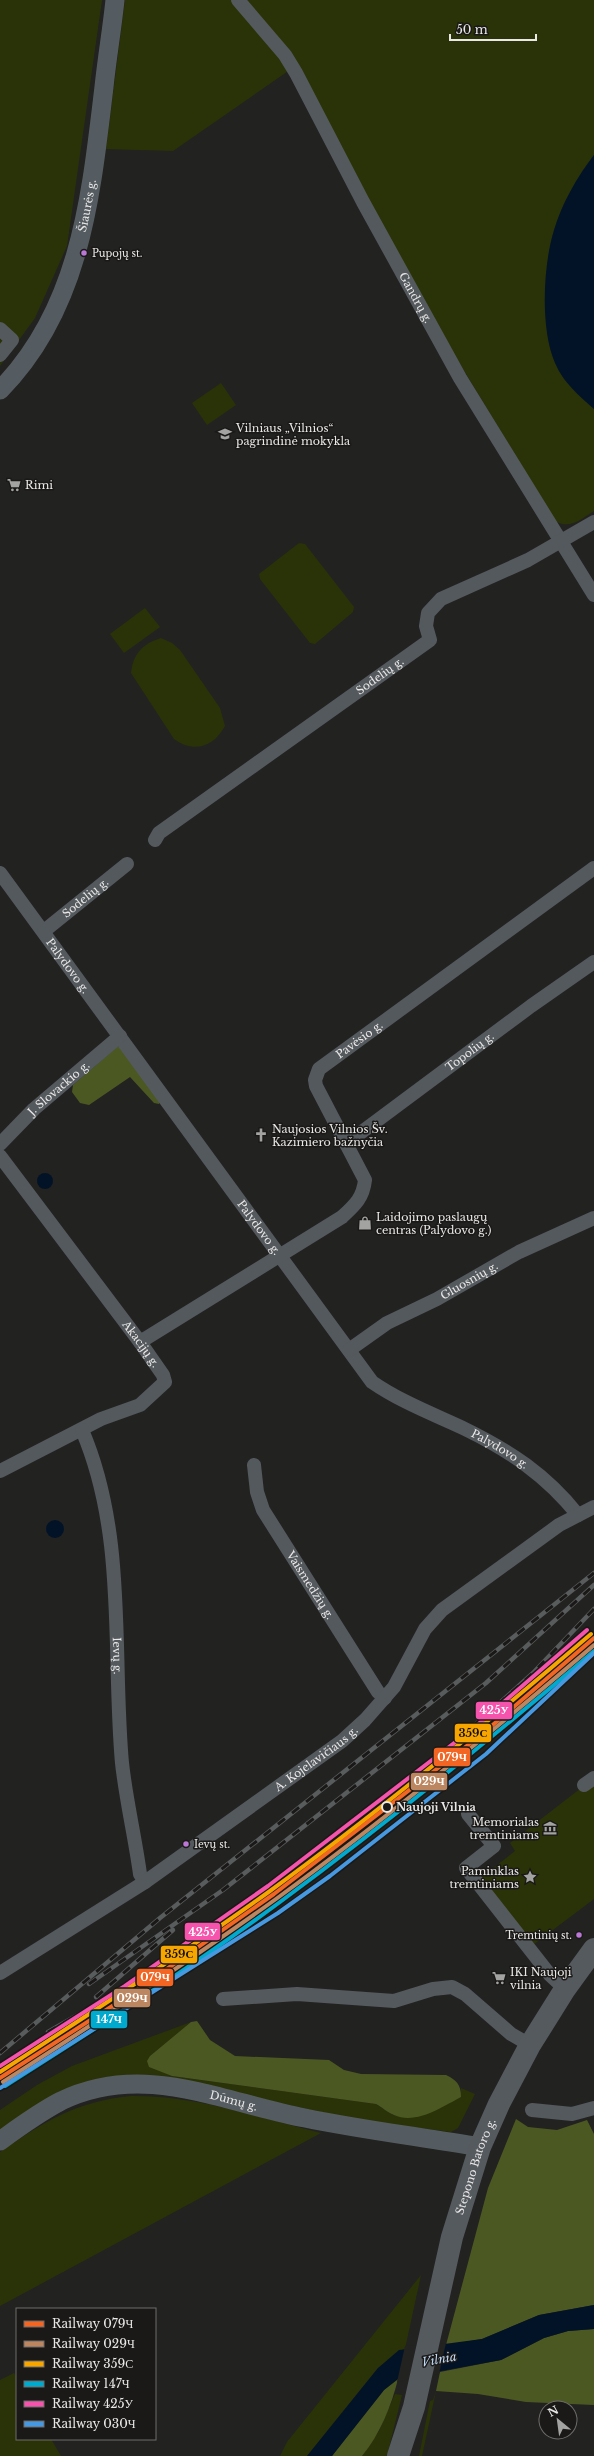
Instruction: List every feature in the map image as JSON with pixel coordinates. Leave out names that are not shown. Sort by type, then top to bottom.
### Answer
[{"type":"main road","name":"Šiaurės g.","points":[[0,390],[31,351],[62,294],[79,247],[88,212],[115,0]]},
{"type":"main road","name":"Stepono Batoro g.","points":[[398,2456],[415,2402],[452,2237],[480,2147],[499,2104],[530,2045],[565,1989],[594,1949]]},
{"type":"main road","name":"Dūmų g.","points":[[0,2140],[60,2102],[100,2088],[144,2083],[174,2086],[304,2118],[480,2147]]},
{"type":"main road","name":"Stepono Batoro g.","points":[[411,2456],[415,2402]]},
{"type":"street","name":"Gandrų g.","points":[[238,0],[276,44],[296,73],[363,202],[460,378],[594,595]]},
{"type":"street","points":[[0,329],[12,340],[31,351]]},
{"type":"street","points":[[0,355],[12,340]]},
{"type":"street","name":"Sodelių g.","points":[[155,840],[159,833],[430,640],[426,626],[428,613],[441,599],[528,560],[594,522]]},
{"type":"street","name":"Sodelių g.","points":[[44,931],[127,864]]},
{"type":"street","name":"Pavėsio g.","points":[[140,1342],[342,1216],[360,1201],[365,1180],[316,1086],[315,1080],[319,1069],[594,868]]},
{"type":"street","name":"Palydovo g.","points":[[0,873],[44,931],[349,1350],[378,1385],[394,1397],[506,1450],[550,1483],[578,1515]]},
{"type":"street","name":"Topolių g.","points":[[346,1143],[531,1006],[594,962]]},
{"type":"street","name":"J. Slovackio g.","points":[[0,1144],[34,1109],[120,1036]]},
{"type":"street","name":"Akacijų g.","points":[[0,1156],[140,1342],[163,1375],[164,1385],[140,1405],[101,1419],[0,1471]]},
{"type":"street","name":"Gluosnių g.","points":[[349,1350],[387,1322],[437,1299],[519,1252],[594,1218]]},
{"type":"street","name":"Ievų g.","points":[[82,1430],[98,1478],[105,1509],[116,1597],[122,1763],[140,1874],[145,1882]]},
{"type":"street","name":"Vaismedžių g.","points":[[254,1465],[258,1497],[263,1510],[340,1635],[378,1692],[385,1698]]},
{"type":"street","name":"A. Kojelavičiaus g.","points":[[0,1973],[145,1882],[342,1741],[394,1687],[425,1629],[437,1615],[463,1594],[552,1529],[594,1507]]},
{"type":"street","points":[[468,1814],[494,1846],[466,1868],[550,1975],[565,1989]]},
{"type":"street","points":[[224,1999],[297,1994],[394,2001],[433,1989],[452,1987],[465,1994],[511,2034],[530,2045]]},
{"type":"street","points":[[532,2110],[572,2114],[594,2108]]},
{"type":"green space","points":[[0,0],[102,0],[67,246],[35,318],[0,366]]},
{"type":"green space","points":[[125,0],[594,0],[594,155],[583,170],[564,204],[554,230],[555,362],[564,379],[594,409],[594,511],[571,524],[555,521],[434,321],[294,67],[173,151],[106,149]]},
{"type":"green space","points":[[221,383],[236,405],[207,425],[192,403]]},
{"type":"green space","points":[[299,543],[305,544],[354,607],[353,612],[315,644],[310,643],[260,579],[259,574]]},
{"type":"green space","points":[[145,608],[160,627],[124,653],[110,634]]},
{"type":"green space","points":[[161,638],[172,643],[180,650],[220,708],[225,726],[215,739],[202,746],[188,746],[174,739],[131,673],[136,655],[149,643]]},
{"type":"green space","points":[[117,1047],[121,1047],[161,1100],[159,1104],[154,1103],[130,1077],[89,1105],[80,1103],[72,1092],[73,1085]]},
{"type":"green space","points":[[594,1778],[594,1899],[533,1945],[479,1879],[515,1851],[510,1843]]},
{"type":"green space","points":[[197,2021],[210,2040],[235,2056],[329,2060],[344,2070],[361,2074],[446,2075],[457,2083],[460,2089],[461,2097],[429,2114],[411,2118],[402,2118],[392,2114],[376,2104],[172,2076],[149,2067],[147,2061],[150,2056],[191,2022]]},
{"type":"green space","points":[[191,2022],[150,2056],[172,2076],[376,2104],[393,2115],[461,2097],[461,2088],[475,2094],[458,2128],[451,2132],[362,2121],[152,2075],[133,2075],[102,2079],[0,2132],[0,2110],[37,2085],[72,2066]]},
{"type":"green space","points":[[131,2096],[179,2099],[203,2103],[321,2133],[0,2306],[0,2152],[47,2122],[77,2108],[111,2099]]},
{"type":"green space","points":[[516,2119],[528,2127],[557,2130],[587,2120],[594,2134],[594,2305],[539,2315],[482,2339],[446,2345],[488,2188]]},
{"type":"green space","points":[[421,2275],[405,2349],[378,2368],[307,2456],[280,2456],[287,2442]]},
{"type":"green space","points":[[594,2329],[594,2405],[578,2404],[578,2400],[538,2400],[538,2403],[526,2402],[478,2394],[436,2391],[440,2372],[501,2360],[544,2338],[568,2331]]},
{"type":"green space","points":[[14,2373],[16,2376],[16,2440],[52,2440],[61,2456],[0,2456],[0,2380]]},
{"type":"green space","points":[[398,2379],[384,2420],[374,2439],[362,2456],[332,2456],[384,2390]]},
{"type":"green space","points":[[436,2391],[422,2456],[419,2456],[430,2401],[433,2400]]},
{"type":"green space","points":[[395,2394],[402,2395],[387,2456],[362,2456],[379,2431]]},
{"type":"water","points":[[594,155],[594,409],[577,394],[558,370],[550,349],[547,333],[545,297],[547,261],[557,220],[571,191]]},
{"type":"water","points":[[45,1173],[51,1175],[53,1181],[51,1187],[45,1189],[39,1187],[37,1181],[39,1175]]},
{"type":"water","points":[[55,1520],[61,1523],[64,1529],[61,1535],[55,1538],[49,1535],[46,1529],[49,1523]]},
{"type":"water","name":"Vilnia","points":[[594,2305],[594,2329],[568,2331],[544,2338],[501,2360],[398,2379],[384,2390],[332,2456],[307,2456],[378,2368],[399,2350],[482,2339],[539,2315]]},
{"type":"pier","points":[[446,2343],[439,2374],[397,2382],[405,2346]]},
{"type":"railway","points":[[0,2053],[160,1918],[594,1573]]},
{"type":"railway","points":[[89,1984],[223,1890],[486,1683],[594,1585]]},
{"type":"railway","points":[[48,2032],[123,1989],[207,1933],[278,1881],[474,1726],[533,1673],[594,1609]]},
{"type":"railway","points":[[96,1997],[173,1930]]},
{"type":"rail line","name":"425У","points":[[0,2066],[125,1986],[268,1886],[475,1727],[587,1630]]},
{"type":"rail line","name":"359С","points":[[0,2072],[170,1960],[270,1891],[433,1766],[591,1634]]},
{"type":"rail line","name":"079Ч","points":[[0,2078],[131,1994],[274,1894],[481,1735],[594,1638]]},
{"type":"rail line","name":"029Ч","points":[[3,2082],[175,1969],[317,1869],[438,1775],[594,1645]]},
{"type":"rail line","name":"147Ч","points":[[5,2086],[179,1973],[280,1902],[439,1779],[594,1651]]},
{"type":"rail line","name":"030Ч","points":[[0,2088],[278,1913],[330,1876],[486,1754],[594,1653]]},
{"type":"place","name":"Pupojų st.","points":[[84,253]]},
{"type":"place","name":"Vilniaus „Vilnios“ pagrindinė mokykla","points":[[225,434]]},
{"type":"place","name":"Rimi","points":[[14,485]]},
{"type":"place","name":"Naujosios Vilnios Šv. Kazimiero bažnyčia","points":[[261,1135]]},
{"type":"place","name":"Laidojimo paslaugų centras (Palydovo g.)","points":[[365,1223]]},
{"type":"place","name":"Naujoji Vilnia","points":[[387,1807]]},
{"type":"place","name":"Memorialas tremtiniams","points":[[550,1828]]},
{"type":"place","name":"Ievų st.","points":[[186,1844]]},
{"type":"place","name":"Paminklas tremtiniams","points":[[530,1877]]},
{"type":"place","name":"Tremtinių st.","points":[[579,1935]]},
{"type":"place","name":"IKI Naujoji vilnia","points":[[499,1978]]}]
